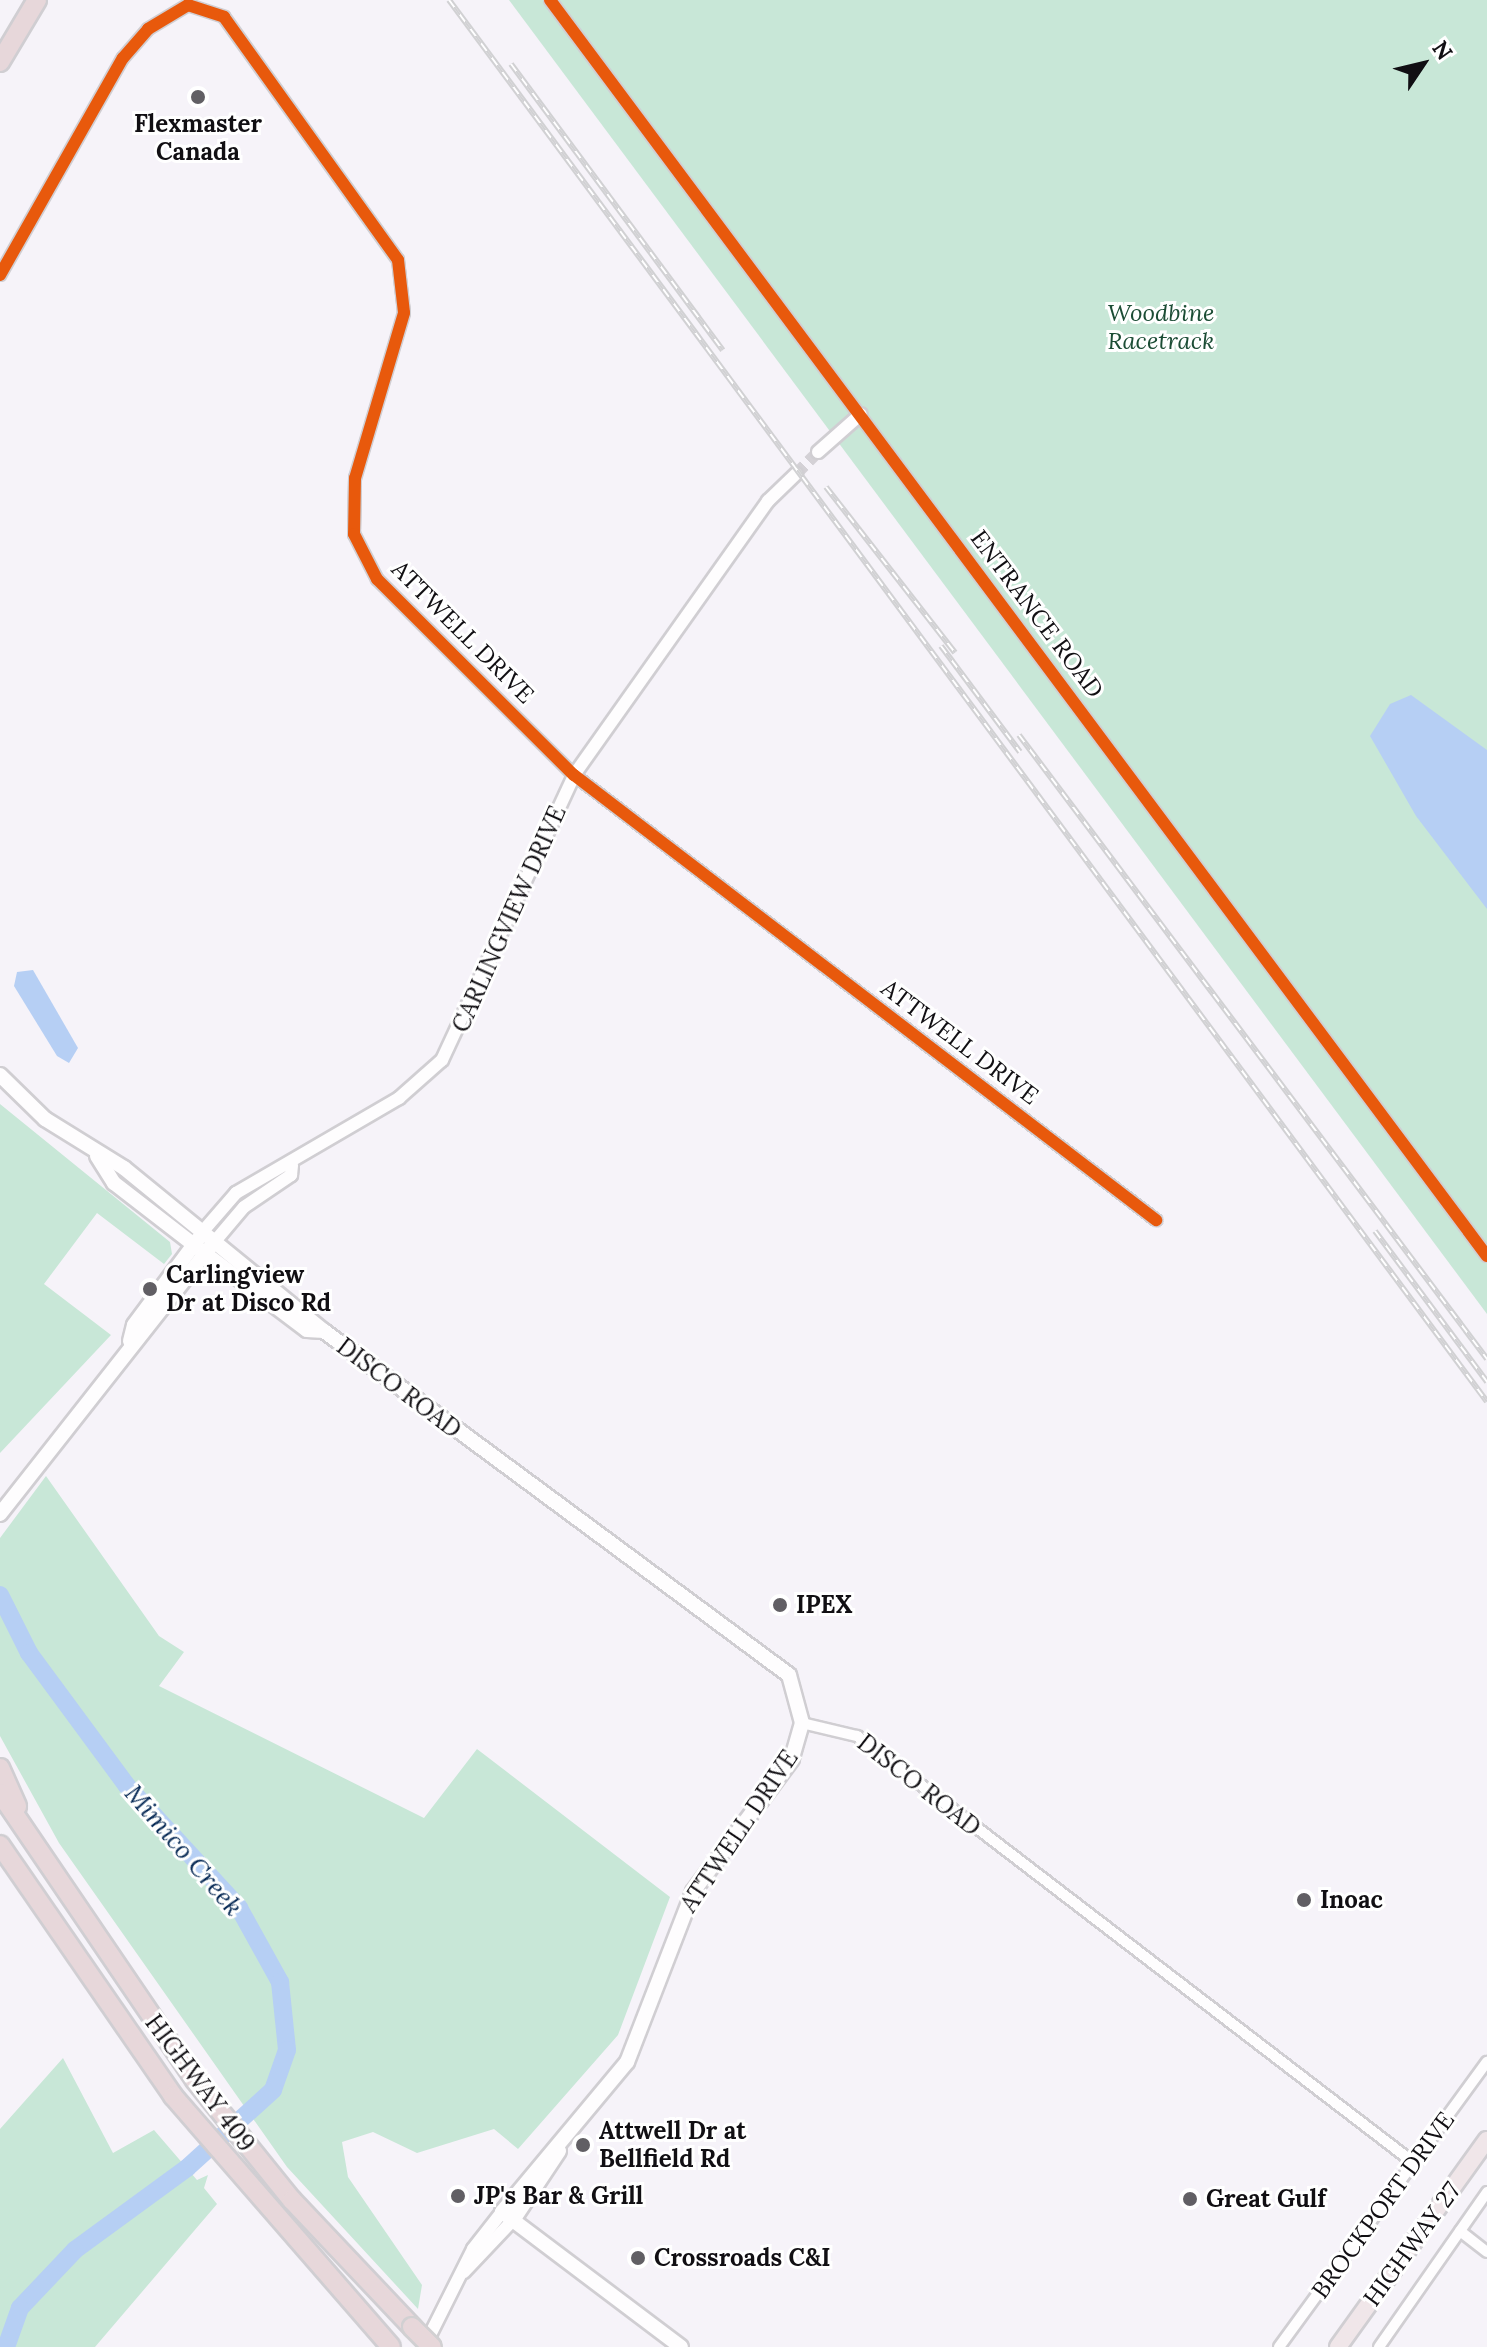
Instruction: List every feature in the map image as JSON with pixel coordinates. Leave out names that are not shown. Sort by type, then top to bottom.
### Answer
[{"type":"highway","points":[[0,62],[37,0]]},
{"type":"highway","points":[[0,1768],[28,1831]]},
{"type":"highway","name":"HIGHWAY 409","points":[[0,1793],[195,2080],[261,2163],[432,2347]]},
{"type":"highway","name":"HIGHWAY 409","points":[[0,1845],[173,2096],[239,2181],[391,2347]]},
{"type":"main road","name":"DISCO ROAD","points":[[0,1075],[97,1156],[124,1168],[204,1230],[324,1331],[625,1557],[768,1653],[795,1686],[802,1723]]},
{"type":"main road","name":"DISCO ROAD","points":[[97,1156],[114,1183],[307,1330],[324,1331]]},
{"type":"main road","name":"CARLINGVIEW DRIVE","points":[[200,1249],[204,1230]]},
{"type":"main road","name":"CARLINGVIEW DRIVE","points":[[0,1514],[200,1249],[216,1240]]},
{"type":"main road","name":"ATTWELL DRIVE","points":[[507,2216],[627,2062],[693,1892],[792,1759],[802,1723]]},
{"type":"main road","name":"HIGHWAY 27","points":[[1338,2347],[1487,2140]]},
{"type":"main road","points":[[507,2216],[681,2347]]},
{"type":"street","name":"ENTRANCE ROAD","points":[[550,0],[1487,1256]]},
{"type":"street","name":"ATTWELL DRIVE","points":[[0,275],[123,58],[148,29],[188,5],[224,17],[398,260],[404,313],[355,478],[354,534],[377,579],[574,775],[1156,1220]]},
{"type":"street","points":[[818,452],[861,414]]},
{"type":"street","name":"CARLINGVIEW DRIVE","points":[[292,1165],[399,1098],[442,1060],[574,775],[768,501],[796,474]]},
{"type":"street","name":"CARLINGVIEW DRIVE","points":[[204,1230],[236,1193],[283,1162],[292,1165]]},
{"type":"street","name":"CARLINGVIEW DRIVE","points":[[216,1240],[244,1207],[291,1175],[292,1165]]},
{"type":"street","name":"DISCO ROAD","points":[[802,1723],[857,1736],[1414,2163]]},
{"type":"street","name":"BROCKPORT DRIVE","points":[[1279,2347],[1487,2062]]},
{"type":"street","points":[[1379,2347],[1487,2192]]},
{"type":"street","name":"ATTWELL DRIVE","points":[[424,2347],[464,2272],[507,2216]]},
{"type":"street","points":[[1460,2231],[1487,2252]]},
{"type":"green space","name":"Woodbine Racetrack","points":[[509,0],[1487,0],[1487,1314]]},
{"type":"green space","points":[[0,1104],[170,1242],[172,1254],[164,1264],[97,1213],[44,1284],[111,1335],[0,1453]]},
{"type":"green space","points":[[46,1476],[159,1636],[184,1652],[159,1686],[424,1818],[477,1749],[670,1897],[618,2035],[518,2149],[494,2129],[417,2153],[373,2132],[342,2142],[348,2177],[422,2285],[418,2309],[287,2167],[59,1843],[0,1736],[0,1538]]},
{"type":"green space","points":[[63,2058],[113,2153],[154,2130],[197,2180],[208,2175],[204,2188],[217,2204],[95,2347],[0,2347],[0,2129]]},
{"type":"water","points":[[1411,695],[1487,750],[1487,909],[1416,816],[1370,736],[1390,704]]},
{"type":"water","points":[[33,970],[78,1048],[69,1063],[57,1056],[14,986],[17,972]]},
{"type":"waterway","name":"Mimico Creek","points":[[0,1595],[29,1653],[127,1786],[239,1908],[280,1982],[287,2050],[273,2090],[187,2168],[75,2250],[20,2308],[6,2347]]},
{"type":"tunnel","points":[[796,474],[818,452]]},
{"type":"railway","points":[[449,0],[1487,1402]]},
{"type":"railway","points":[[511,64],[723,350]]},
{"type":"railway","points":[[826,487],[955,653]]},
{"type":"railway","points":[[941,646],[1020,752]]},
{"type":"railway","points":[[1019,735],[1487,1359]]},
{"type":"railway","points":[[1375,1231],[1487,1382]]},
{"type":"cycle path","points":[[550,0],[1487,1256]]},
{"type":"cycle path","points":[[0,275],[123,58],[148,29],[188,5],[224,17],[398,260],[404,313],[355,478],[354,534],[377,579],[574,775],[1156,1220]]},
{"type":"place","name":"Flexmaster Canada","points":[[198,97]]},
{"type":"place","name":"Carlingview Dr at Disco Rd","points":[[150,1289]]},
{"type":"place","name":"IPEX","points":[[780,1605]]},
{"type":"place","name":"Inoac","points":[[1304,1900]]},
{"type":"place","name":"Attwell Dr at Bellfield Rd","points":[[583,2145]]},
{"type":"place","name":"JP's Bar & Grill","points":[[458,2196]]},
{"type":"place","name":"Great Gulf","points":[[1190,2199]]},
{"type":"place","name":"Crossroads C&I","points":[[638,2258]]}]
